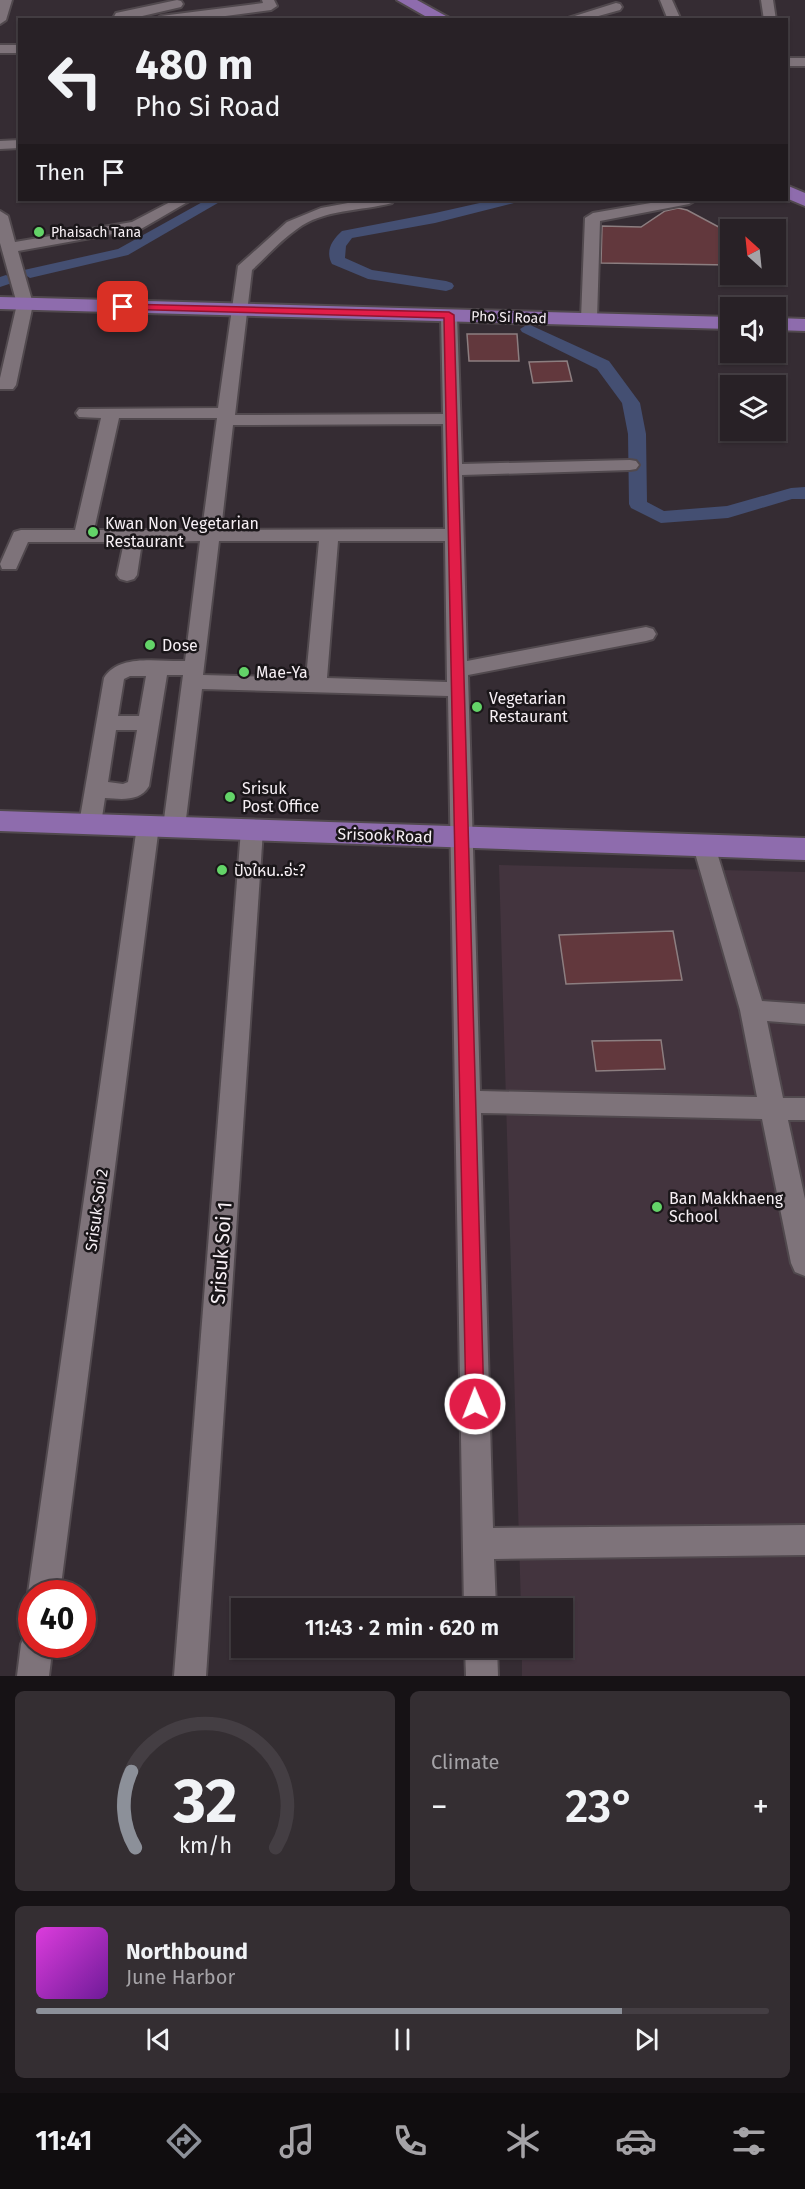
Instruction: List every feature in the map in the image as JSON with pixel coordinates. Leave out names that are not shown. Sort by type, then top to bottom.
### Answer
[{"type":"main road","points":[[405,0],[441,18]]},
{"type":"main road","points":[[788,192],[805,201]]},
{"type":"main road","name":"Pho Si Road","points":[[0,303],[720,323]]},
{"type":"main road","points":[[786,324],[805,325]]},
{"type":"main road","name":"Srisook Road","points":[[0,821],[805,849]]},
{"type":"street","points":[[0,20],[6,0]]},
{"type":"street","points":[[119,0],[119,18],[185,2]]},
{"type":"street","points":[[178,18],[271,6],[268,0]]},
{"type":"street","points":[[666,0],[674,18]]},
{"type":"street","points":[[767,0],[770,18]]},
{"type":"street","points":[[575,18],[616,7]]},
{"type":"street","points":[[0,49],[18,49]]},
{"type":"street","points":[[788,62],[805,62]]},
{"type":"street","points":[[788,73],[805,73]]},
{"type":"street","points":[[0,146],[18,144]]},
{"type":"street","points":[[9,248],[136,226],[182,201]]},
{"type":"street","name":"Srisuk Soi 2","points":[[46,1580],[161,827],[194,675],[244,269],[292,225],[325,212],[382,201]]},
{"type":"street","points":[[589,319],[593,218],[684,201]]},
{"type":"street","points":[[0,216],[25,304],[7,385],[0,384]]},
{"type":"street","points":[[449,315],[480,1598]]},
{"type":"street","points":[[85,413],[451,419]]},
{"type":"street","points":[[83,537],[111,413]]},
{"type":"street","points":[[453,470],[630,465]]},
{"type":"street","points":[[9,565],[21,537],[454,535]]},
{"type":"street","points":[[128,575],[134,536]]},
{"type":"street","points":[[316,686],[329,536]]},
{"type":"street","points":[[90,824],[114,678],[118,673],[127,669],[158,668],[194,675],[316,686],[458,680],[646,634]]},
{"type":"street","points":[[96,789],[126,792],[138,786],[158,668]]},
{"type":"street","points":[[107,723],[148,723]]},
{"type":"street","name":"Srisuk Soi 1","points":[[190,1676],[252,830]]},
{"type":"street","points":[[704,846],[752,1010],[805,1263]]},
{"type":"street","points":[[752,1010],[805,1014]]},
{"type":"street","points":[[468,1102],[805,1109]]},
{"type":"street","points":[[479,1544],[805,1540]]},
{"type":"street","points":[[33,1676],[35,1658]]},
{"type":"street","points":[[481,1658],[482,1676]]},
{"type":"shaded area","name":"Ban Makkhaeng School","points":[[499,865],[805,872],[805,1676],[522,1676],[522,1658],[573,1658],[573,1598],[521,1598]]},
{"type":"building","points":[[678,208],[687,210],[720,228],[720,265],[601,263],[602,226],[641,227],[665,211]]},
{"type":"building","points":[[467,334],[517,334],[519,361],[469,361]]},
{"type":"building","points":[[567,361],[572,381],[533,383],[529,362]]},
{"type":"building","points":[[673,931],[682,980],[566,984],[559,935]]},
{"type":"building","points":[[661,1040],[665,1069],[596,1071],[592,1041]]},
{"type":"waterway","points":[[30,273],[123,252],[214,201]]},
{"type":"waterway","points":[[446,286],[368,274],[338,261],[338,246],[347,234],[435,218],[505,201]]},
{"type":"waterway","points":[[0,282],[6,280]]},
{"type":"waterway","points":[[528,329],[603,365],[631,403],[637,434],[638,504],[661,517],[728,512],[791,494],[805,493]]},
{"type":"place","name":"Phaisach Tana","points":[[39,232]]},
{"type":"place","name":"Kwan Non Vegetarian Restaurant","points":[[93,532]]},
{"type":"place","name":"Dose","points":[[150,645]]},
{"type":"place","name":"Mae-Ya","points":[[244,672]]},
{"type":"place","name":"Vegetarian Restaurant","points":[[477,707]]},
{"type":"place","name":"Srisuk Post Office","points":[[230,797]]},
{"type":"place","name":"ปังใหน..อ่ะ?","points":[[222,870]]},
{"type":"place","name":"Ban Makkhaeng School","points":[[657,1207]]},
{"type":"route","points":[[123,307],[449,315],[475,1404]]}]
